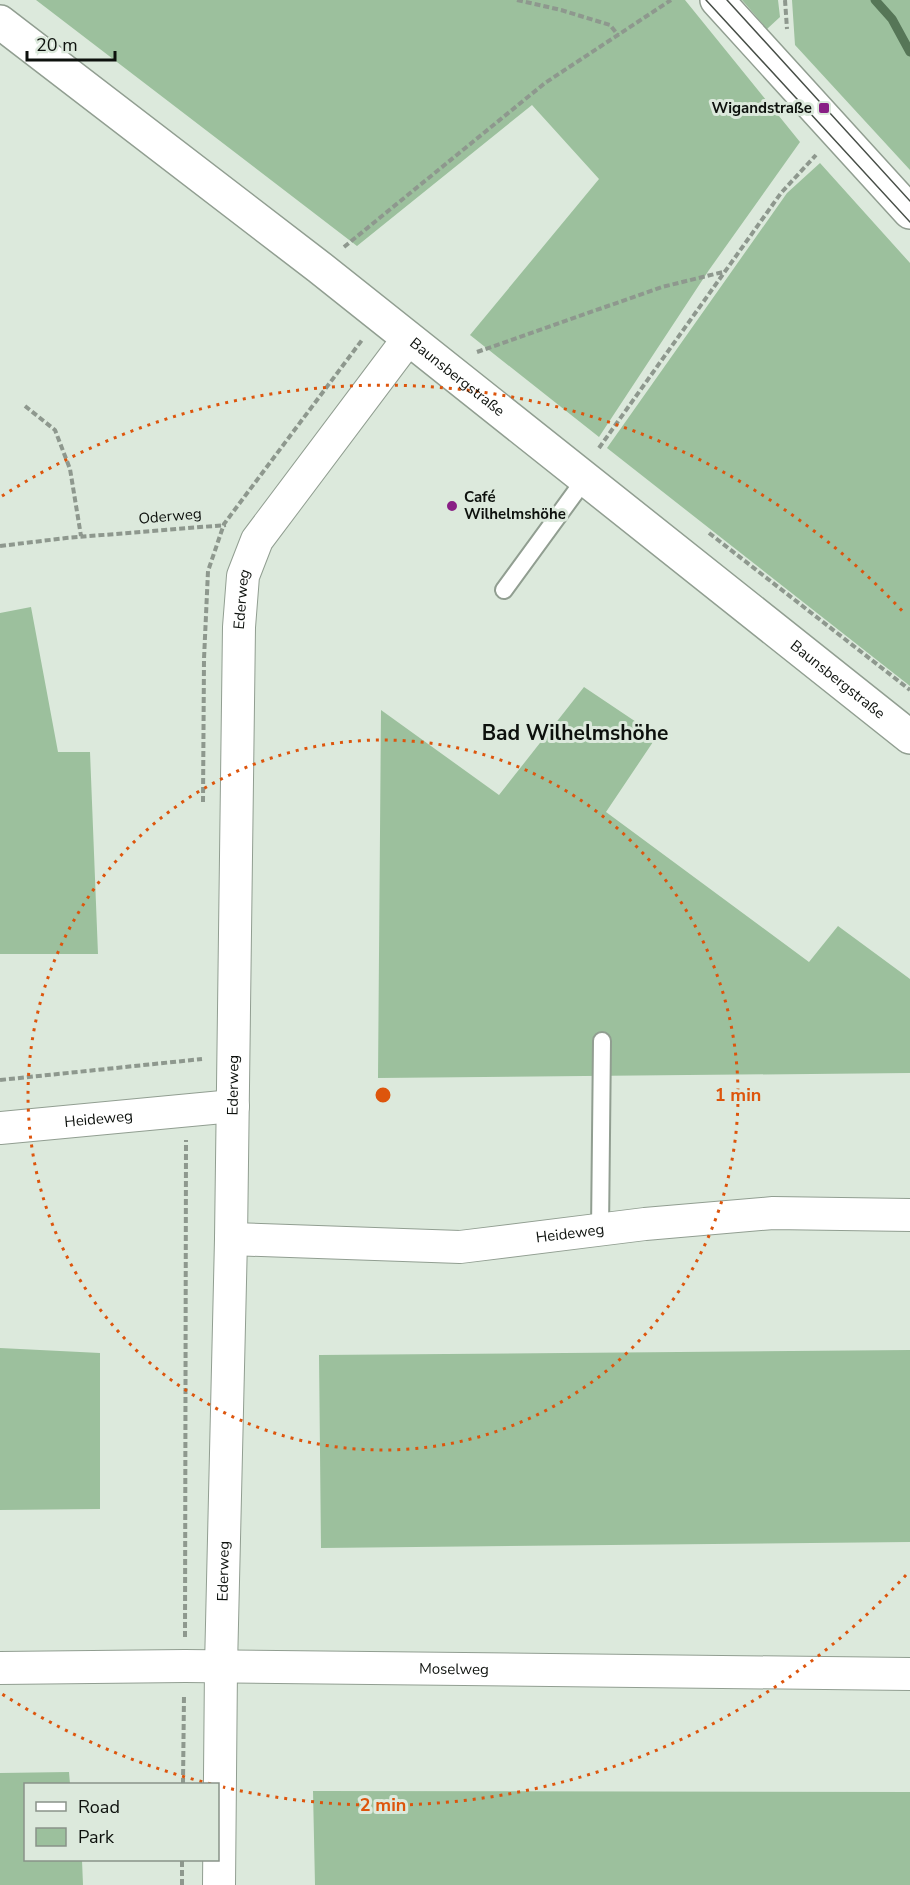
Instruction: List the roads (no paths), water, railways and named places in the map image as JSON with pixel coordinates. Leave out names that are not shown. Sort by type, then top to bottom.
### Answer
[{"type":"main road","points":[[717,0],[910,212]]},
{"type":"main road","name":"Baunsbergstraße","points":[[0,22],[319,267],[910,737]]},
{"type":"street","name":"Ederweg","points":[[219,1885],[239,627],[243,576],[257,540],[408,339]]},
{"type":"street","name":"Heideweg","points":[[0,1128],[233,1106]]},
{"type":"street","name":"Heideweg","points":[[231,1239],[460,1247],[773,1213],[910,1215]]},
{"type":"street","name":"Moselweg","points":[[0,1668],[185,1666],[910,1674]]},
{"type":"lane","points":[[504,590],[585,479]]},
{"type":"lane","points":[[600,1230],[602,1041]]},
{"type":"waterway","points":[[875,0],[892,19],[910,52]]},
{"type":"tram line","points":[[706,0],[910,222]]},
{"type":"tram line","points":[[727,0],[910,201]]},
{"type":"place","name":"Wigandstraße","points":[[824,108]]},
{"type":"place","name":"Café Wilhelmshöhe","points":[[452,506]]},
{"type":"district","name":"Bad Wilhelmshöhe","points":[[575,733]]}]
